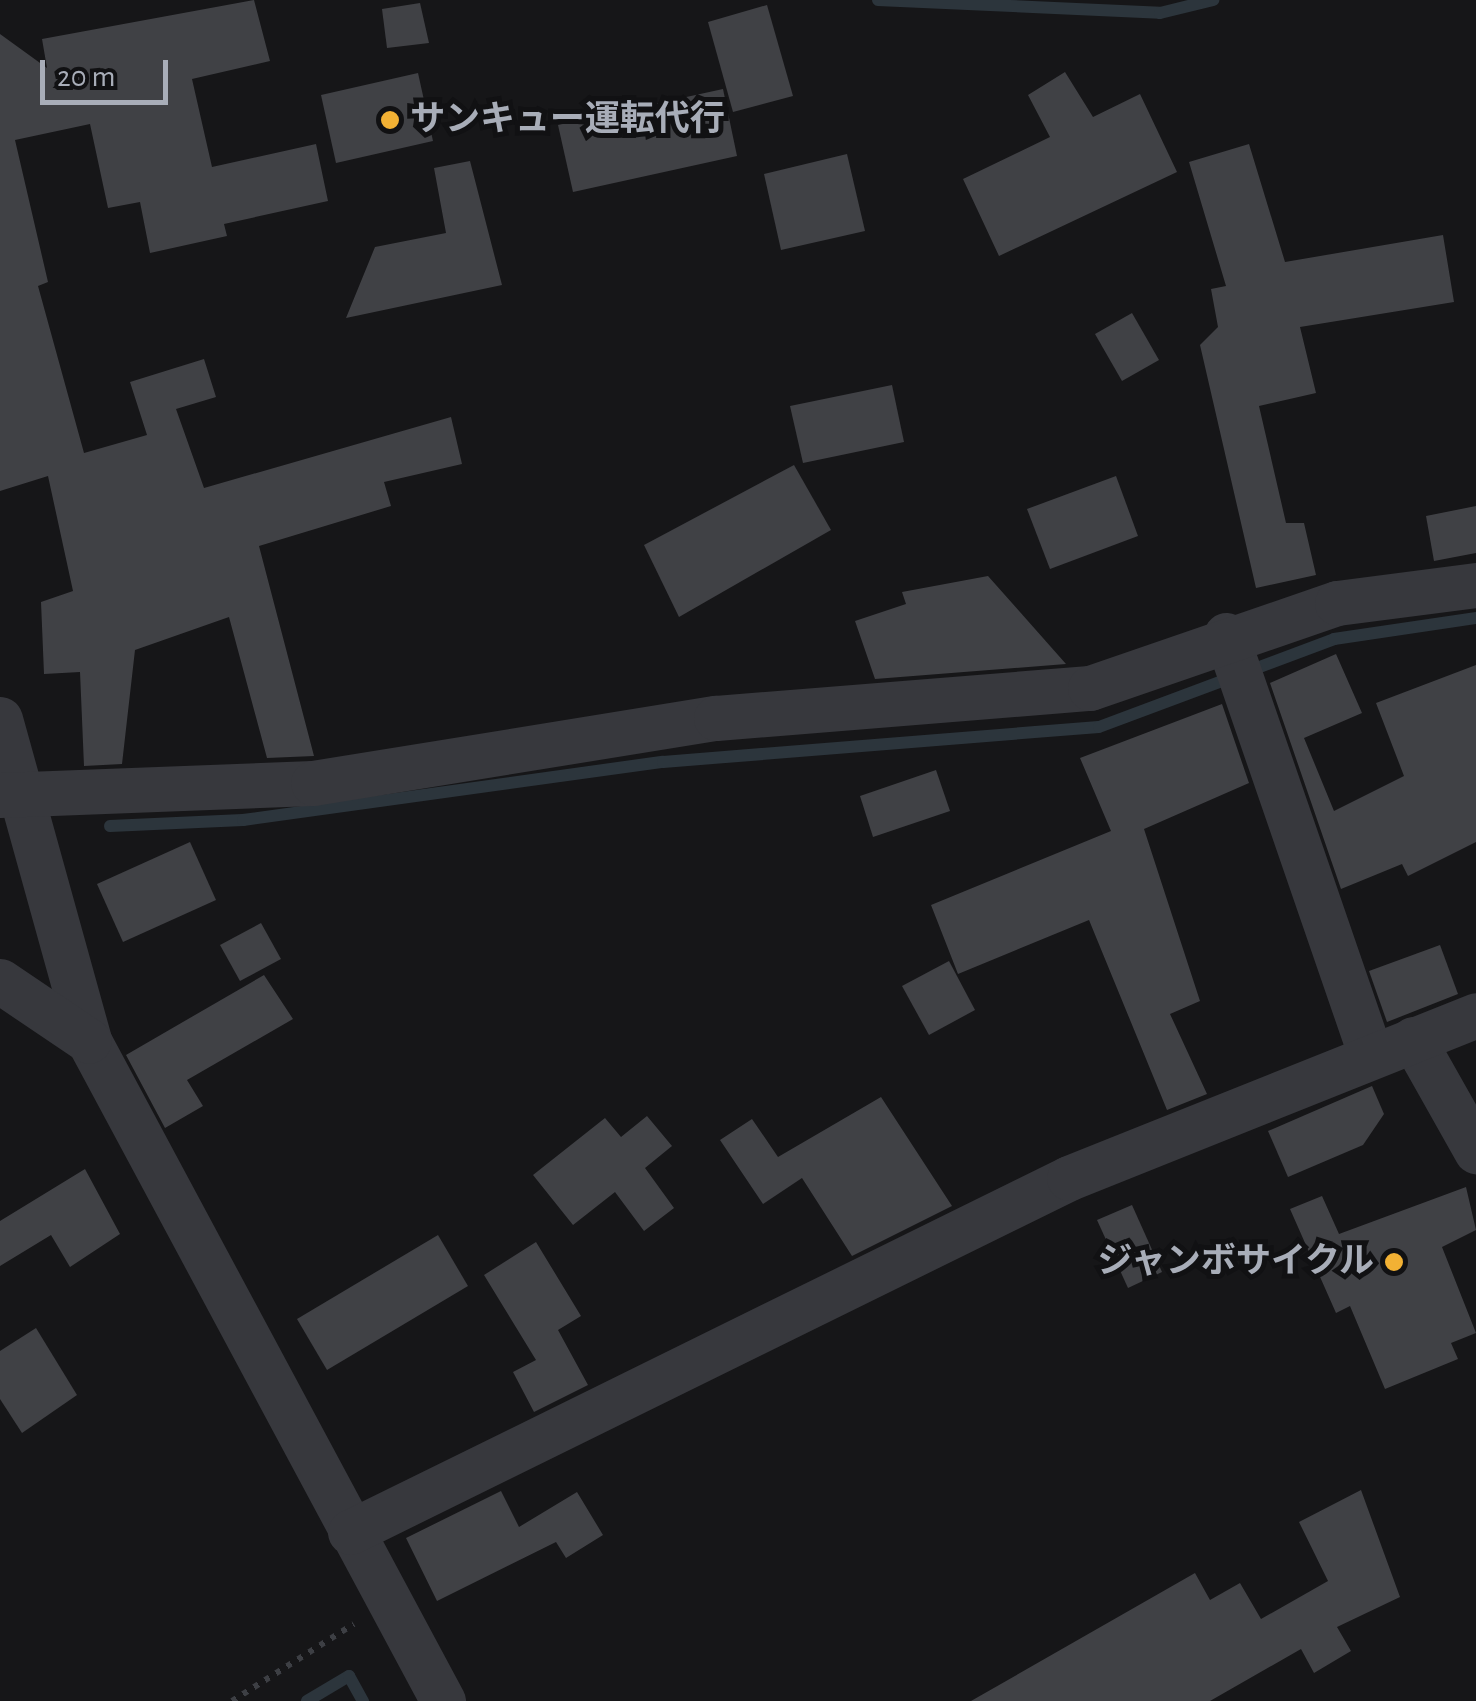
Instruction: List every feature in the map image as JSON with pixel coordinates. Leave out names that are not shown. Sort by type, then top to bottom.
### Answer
[{"type":"street","points":[[9,796],[313,784],[716,718],[997,702],[1233,662],[1338,603],[1476,584]]},
{"type":"street","points":[[1233,662],[1371,1056]]},
{"type":"street","points":[[0,719],[9,796],[89,1041],[443,1701]]},
{"type":"street","points":[[0,981],[89,1041]]},
{"type":"street","points":[[350,1532],[1069,1178],[1476,1015]]},
{"type":"street","points":[[1413,1039],[1476,1150]]},
{"type":"path","points":[[232,1701],[389,1601]]},
{"type":"building","points":[[254,0],[270,61],[192,79],[212,167],[316,144],[328,201],[224,224],[227,236],[150,253],[140,202],[108,208],[90,124],[15,140],[48,282],[38,286],[84,453],[147,435],[130,382],[204,359],[216,397],[176,409],[204,488],[451,417],[462,464],[384,482],[391,506],[259,546],[314,756],[267,758],[229,617],[135,650],[122,764],[84,766],[80,672],[44,674],[41,602],[73,591],[48,476],[0,491],[0,34],[47,68],[42,39]]},
{"type":"building","points":[[420,3],[429,43],[387,48],[382,9]]},
{"type":"building","points":[[767,5],[793,96],[733,112],[708,22]]},
{"type":"building","points":[[1065,72],[1093,117],[1140,94],[1177,172],[999,256],[963,179],[1050,137],[1028,95]]},
{"type":"building","points":[[418,73],[433,141],[336,163],[321,95]]},
{"type":"building","points":[[723,89],[737,156],[573,192],[558,125]]},
{"type":"building","points":[[1249,144],[1285,262],[1443,235],[1454,302],[1300,327],[1316,393],[1259,406],[1286,523],[1304,523],[1316,575],[1256,588],[1200,345],[1218,327],[1211,289],[1226,286],[1189,162]]},
{"type":"building","points":[[847,154],[865,231],[781,250],[764,174]]},
{"type":"building","points":[[470,161],[502,285],[346,318],[375,247],[446,233],[434,168]]},
{"type":"building","points":[[1132,313],[1159,360],[1122,381],[1095,334]]},
{"type":"building","points":[[892,385],[904,442],[803,463],[790,406]]},
{"type":"building","points":[[794,465],[831,530],[679,617],[644,545]]},
{"type":"building","points":[[1116,476],[1138,536],[1050,569],[1027,509]]},
{"type":"building","points":[[1476,506],[1476,553],[1434,561],[1426,516]]},
{"type":"building","points":[[988,576],[1066,664],[875,679],[855,621],[906,604],[902,592]]},
{"type":"building","points":[[1336,654],[1362,713],[1304,738],[1334,811],[1404,776],[1376,703],[1476,665],[1476,842],[1408,876],[1402,864],[1341,889],[1270,683]]},
{"type":"building","points":[[1222,704],[1249,783],[1144,829],[1200,1001],[1170,1014],[1207,1094],[1167,1110],[1089,920],[958,974],[931,905],[1111,831],[1080,758]]},
{"type":"building","points":[[936,770],[950,811],[873,837],[860,796]]},
{"type":"building","points":[[190,842],[216,900],[123,942],[97,884]]},
{"type":"building","points":[[261,923],[281,959],[240,981],[220,945]]},
{"type":"building","points":[[1440,945],[1458,994],[1387,1022],[1369,971]]},
{"type":"building","points":[[949,961],[975,1010],[929,1035],[902,986]]},
{"type":"building","points":[[264,975],[293,1019],[187,1080],[203,1106],[165,1128],[126,1055]]},
{"type":"building","points":[[1372,1086],[1384,1114],[1363,1145],[1288,1177],[1268,1131]]},
{"type":"building","points":[[881,1097],[952,1206],[852,1256],[802,1178],[763,1204],[720,1140],[752,1119],[778,1157]]},
{"type":"building","points":[[647,1116],[672,1146],[645,1168],[674,1208],[644,1231],[615,1192],[573,1225],[533,1175],[605,1118],[621,1137]]},
{"type":"building","points":[[85,1169],[120,1234],[70,1267],[51,1235],[0,1266],[0,1221]]},
{"type":"building","points":[[1466,1187],[1476,1230],[1442,1247],[1476,1333],[1451,1343],[1458,1359],[1385,1389],[1350,1306],[1336,1313],[1290,1209],[1322,1196],[1339,1234]]},
{"type":"building","points":[[1132,1205],[1162,1272],[1128,1288],[1097,1220]]},
{"type":"building","points":[[438,1235],[468,1286],[327,1370],[297,1319]]},
{"type":"building","points":[[536,1242],[581,1316],[558,1330],[588,1385],[534,1412],[513,1372],[536,1360],[484,1275]]},
{"type":"building","points":[[36,1328],[77,1395],[22,1433],[0,1399],[0,1351]]},
{"type":"building","points":[[1361,1490],[1400,1597],[1337,1627],[1351,1651],[1314,1673],[1301,1649],[1210,1701],[971,1701],[1195,1573],[1210,1600],[1240,1583],[1261,1619],[1328,1581],[1299,1522]]},
{"type":"building","points":[[501,1491],[519,1527],[577,1492],[603,1535],[566,1558],[556,1542],[437,1601],[406,1538]]},
{"type":"waterway","points":[[878,0],[1160,13],[1213,0]]},
{"type":"waterway","points":[[110,826],[243,820],[663,762],[1099,727],[1334,639],[1476,618]]},
{"type":"waterway","points":[[307,1701],[349,1676],[363,1701]]},
{"type":"place","name":"サンキュー運転代行","points":[[390,120]]},
{"type":"place","name":"ジャンボサイクル","points":[[1394,1262]]}]
